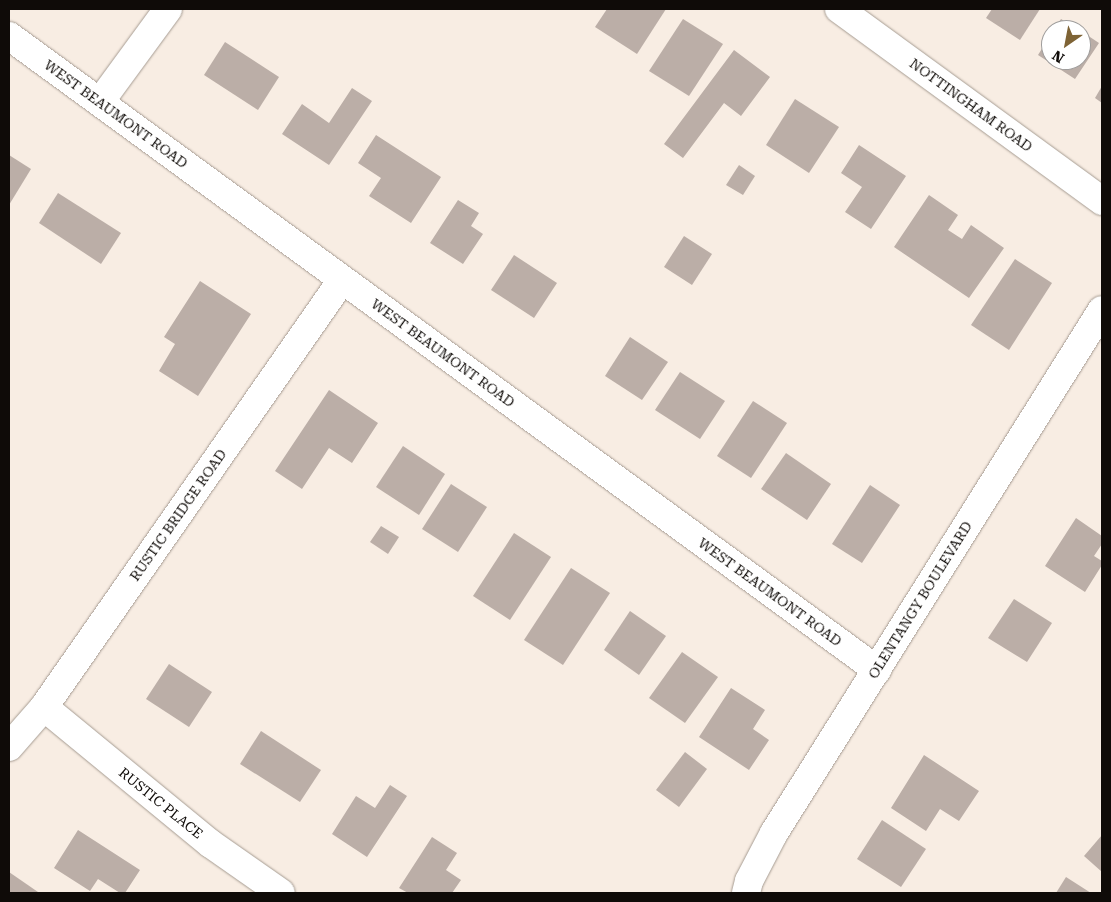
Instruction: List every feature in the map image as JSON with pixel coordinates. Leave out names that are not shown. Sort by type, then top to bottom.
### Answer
[{"type":"street","points":[[100,102],[168,9]]},
{"type":"street","name":"NOTTINGHAM ROAD","points":[[840,9],[1102,201]]},
{"type":"street","name":"WEST BEAUMONT ROAD","points":[[9,36],[876,670]]},
{"type":"street","name":"RUSTIC BRIDGE ROAD","points":[[9,747],[44,707],[342,280]]},
{"type":"street","name":"OLENTANGY BOULEVARD","points":[[746,893],[749,880],[774,833],[1102,310]]},
{"type":"street","name":"RUSTIC PLACE","points":[[44,707],[211,844],[281,893]]},
{"type":"building","points":[[607,9],[666,9],[637,54],[595,27]]},
{"type":"building","points":[[992,9],[1040,9],[1020,40],[986,18]]},
{"type":"building","points":[[683,19],[723,44],[689,96],[649,71]]},
{"type":"building","points":[[1091,38],[1099,43],[1091,55]]},
{"type":"building","points":[[225,42],[279,77],[258,110],[204,75]]},
{"type":"building","points":[[734,50],[770,77],[741,116],[724,103],[683,158],[664,144]]},
{"type":"building","points":[[1061,70],[1081,70],[1075,79]]},
{"type":"building","points":[[1102,86],[1102,103],[1095,98]]},
{"type":"building","points":[[352,88],[372,101],[329,165],[282,134],[302,104],[329,123]]},
{"type":"building","points":[[795,99],[839,127],[809,173],[766,145]]},
{"type":"building","points":[[376,135],[441,177],[411,223],[369,196],[381,178],[358,163]]},
{"type":"building","points":[[859,145],[906,176],[871,229],[845,212],[862,187],[841,173]]},
{"type":"building","points":[[9,155],[31,169],[9,205]]},
{"type":"building","points":[[739,165],[755,176],[743,195],[726,185]]},
{"type":"building","points":[[58,193],[121,233],[101,264],[39,223]]},
{"type":"building","points":[[929,195],[958,215],[948,230],[962,239],[971,225],[1004,248],[969,298],[894,247]]},
{"type":"building","points":[[458,200],[479,213],[471,226],[483,234],[463,264],[430,243]]},
{"type":"building","points":[[684,236],[712,254],[692,285],[664,267]]},
{"type":"building","points":[[514,255],[557,283],[534,318],[491,290]]},
{"type":"building","points":[[1015,259],[1052,283],[1009,350],[971,325]]},
{"type":"building","points":[[200,281],[251,314],[198,396],[159,371],[175,344],[164,337]]},
{"type":"building","points":[[630,337],[668,362],[642,400],[605,376]]},
{"type":"building","points":[[680,372],[725,401],[700,439],[655,410]]},
{"type":"building","points":[[329,390],[378,423],[352,463],[329,448],[302,489],[275,471]]},
{"type":"building","points":[[753,401],[787,423],[751,478],[717,456]]},
{"type":"building","points":[[403,446],[445,474],[419,515],[376,487]]},
{"type":"building","points":[[786,453],[831,484],[807,520],[761,489]]},
{"type":"building","points":[[451,484],[487,507],[458,552],[422,529]]},
{"type":"building","points":[[870,485],[900,505],[862,563],[832,544]]},
{"type":"building","points":[[1076,518],[1102,536],[1102,544],[1094,556],[1102,561],[1102,565],[1085,592],[1045,566]]},
{"type":"building","points":[[381,526],[399,537],[388,554],[370,542]]},
{"type":"building","points":[[514,533],[551,557],[510,620],[473,596]]},
{"type":"building","points":[[571,568],[610,593],[563,665],[524,640]]},
{"type":"building","points":[[1014,599],[1052,623],[1027,662],[988,638]]},
{"type":"building","points":[[630,611],[666,636],[639,675],[604,650]]},
{"type":"building","points":[[682,652],[718,677],[685,723],[649,698]]},
{"type":"building","points":[[169,664],[212,692],[189,727],[146,699]]},
{"type":"building","points":[[731,688],[765,710],[753,729],[769,740],[749,770],[699,737]]},
{"type":"building","points":[[261,731],[321,770],[300,802],[240,764]]},
{"type":"building","points":[[685,752],[707,769],[679,807],[656,790]]},
{"type":"building","points":[[924,755],[979,791],[959,821],[940,809],[926,831],[891,808]]},
{"type":"building","points":[[390,785],[407,796],[367,857],[332,834],[356,796],[375,808]]},
{"type":"building","points":[[882,820],[926,849],[901,887],[857,859]]},
{"type":"building","points":[[78,830],[140,870],[125,893],[120,893],[98,879],[90,891],[54,868]]},
{"type":"building","points":[[1102,835],[1102,872],[1084,856]]},
{"type":"building","points":[[432,837],[457,853],[446,870],[461,880],[452,893],[408,893],[399,888]]},
{"type":"building","points":[[9,872],[38,892],[38,893],[9,893]]},
{"type":"building","points":[[1066,877],[1091,893],[1056,893]]}]
